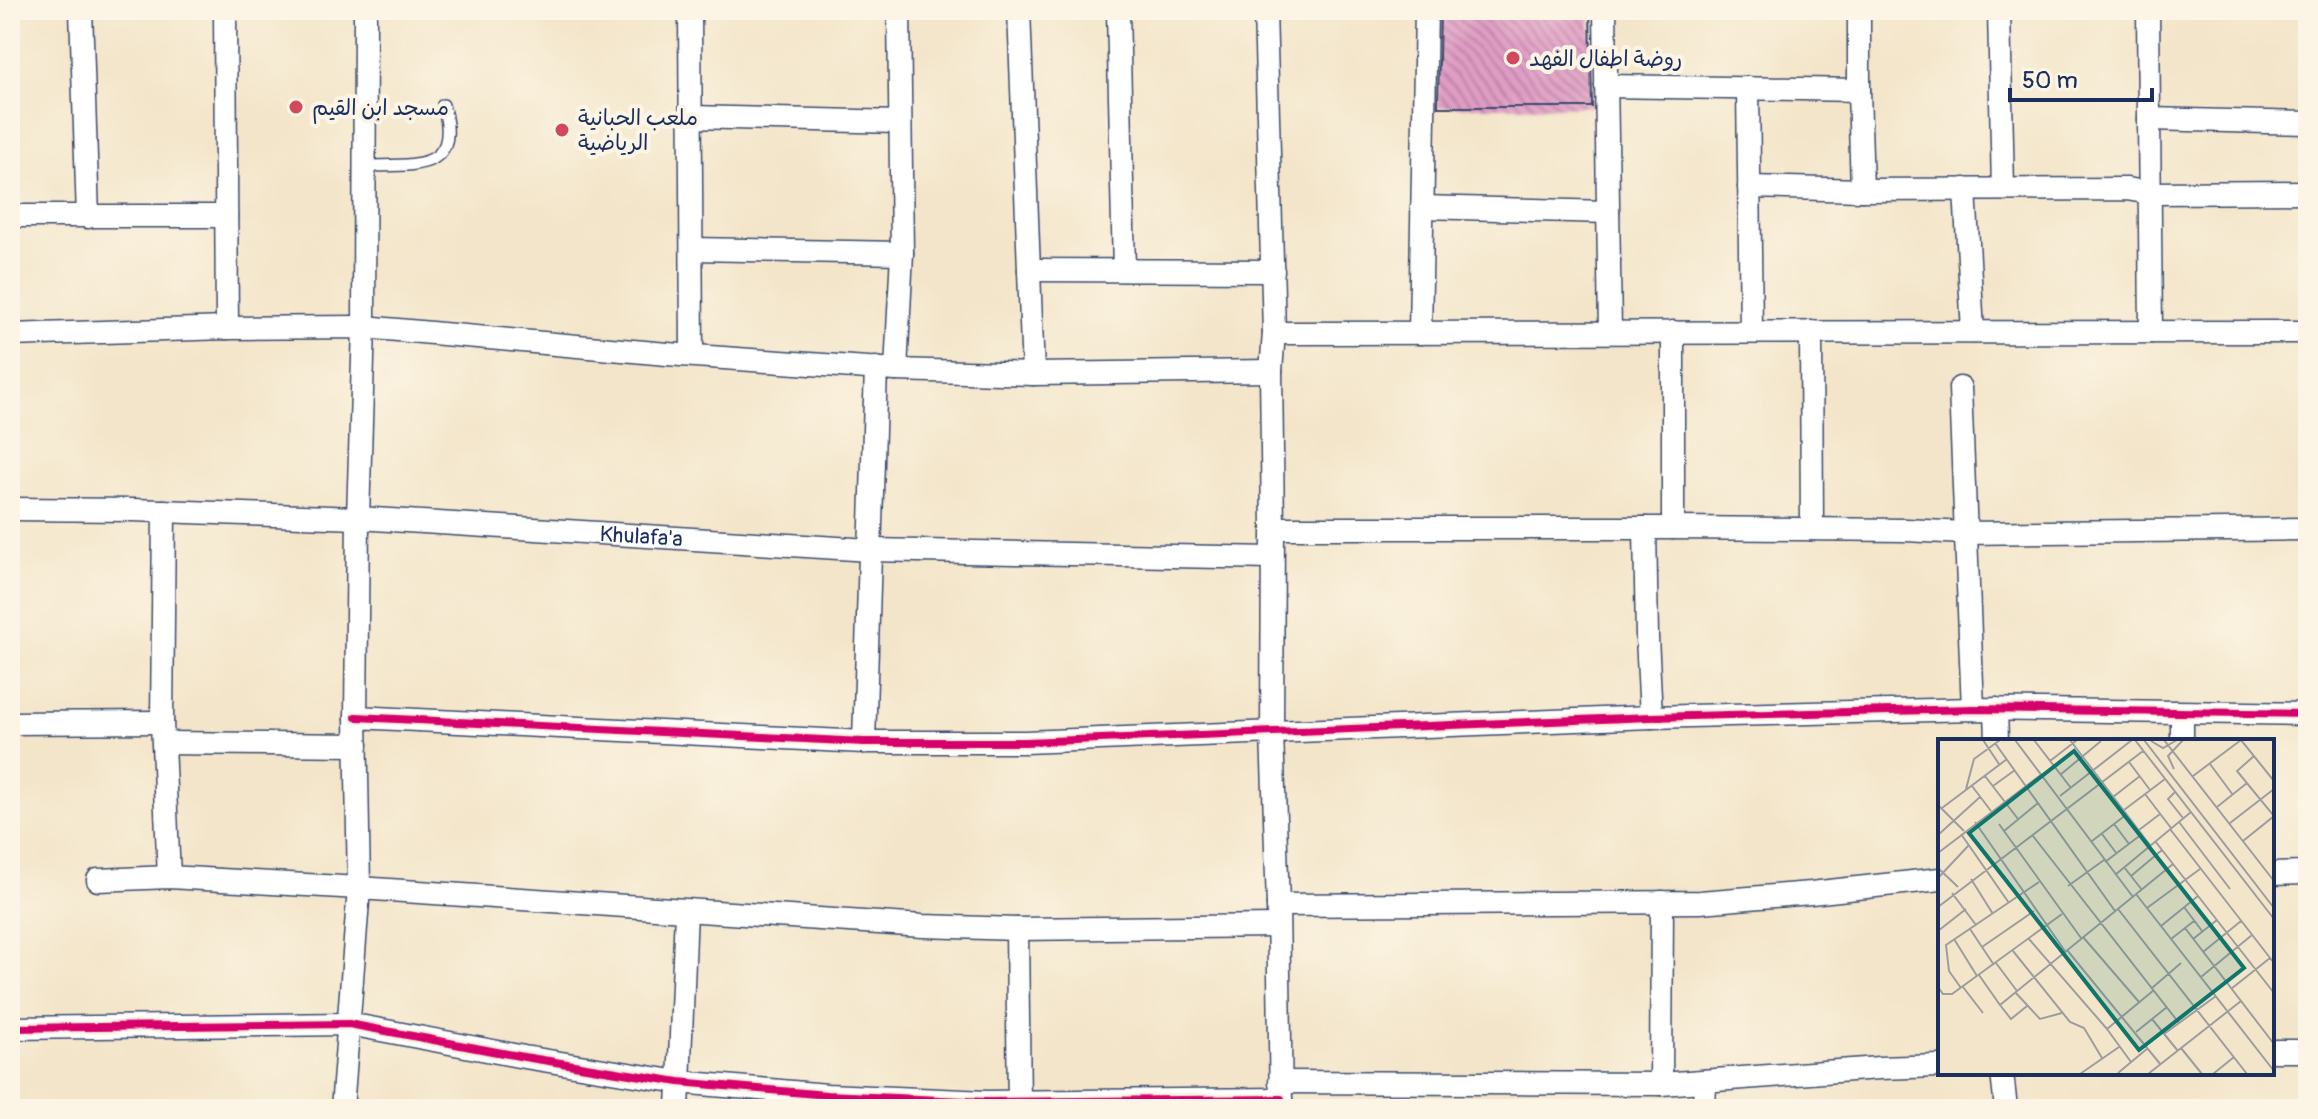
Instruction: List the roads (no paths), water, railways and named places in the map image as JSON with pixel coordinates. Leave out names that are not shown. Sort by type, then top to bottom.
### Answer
[{"type":"street","points":[[81,10],[88,217]]},
{"type":"street","points":[[225,10],[227,328]]},
{"type":"street","points":[[342,1109],[359,888],[356,717],[364,327],[365,10]]},
{"type":"street","points":[[690,10],[692,355]]},
{"type":"street","points":[[864,742],[870,550],[886,369],[902,253],[899,10]]},
{"type":"street","points":[[1019,10],[1033,374]]},
{"type":"street","points":[[1118,10],[1124,270]]},
{"type":"street","points":[[1265,10],[1274,333],[1271,371],[1272,733],[1281,1096]]},
{"type":"street","points":[[1420,333],[1426,10]]},
{"type":"street","points":[[1605,10],[1610,332]]},
{"type":"street","points":[[1859,10],[1862,190]]},
{"type":"street","points":[[1999,10],[2003,189]]},
{"type":"street","points":[[2148,10],[2151,332]]},
{"type":"street","points":[[1606,86],[1859,90]]},
{"type":"street","points":[[1748,88],[1751,332]]},
{"type":"street","points":[[691,117],[900,122]]},
{"type":"street","points":[[2149,119],[2308,123]]},
{"type":"street","points":[[1749,187],[1862,190],[2127,189],[2150,193],[2308,192]]},
{"type":"street","points":[[1965,189],[1973,332]]},
{"type":"street","points":[[1422,207],[1608,212]]},
{"type":"street","points":[[10,216],[226,216]]},
{"type":"street","points":[[692,249],[902,253]]},
{"type":"street","points":[[1029,270],[1273,271]]},
{"type":"street","points":[[10,335],[364,327],[886,369],[1033,374],[1271,371]]},
{"type":"street","points":[[1673,332],[1673,528]]},
{"type":"street","points":[[1811,332],[1812,529]]},
{"type":"street","points":[[1274,333],[2308,332]]},
{"type":"street","points":[[1960,388],[1973,709]]},
{"type":"street","name":"Khulafa'a","points":[[10,509],[358,518],[870,550],[1272,558]]},
{"type":"street","points":[[164,511],[163,733],[169,877]]},
{"type":"street","points":[[1273,528],[1812,529],[1965,533],[2308,529]]},
{"type":"street","points":[[1645,528],[1651,717]]},
{"type":"street","points":[[356,717],[864,742],[1025,742],[1651,717],[1973,709],[2308,714]]},
{"type":"street","points":[[1996,709],[1997,739]]},
{"type":"street","points":[[2182,713],[2182,739]]},
{"type":"street","points":[[10,723],[357,745]]},
{"type":"street","points":[[2274,874],[2308,873]]},
{"type":"street","points":[[98,880],[169,877],[923,926],[1017,929],[1278,916],[1700,902],[1938,879]]},
{"type":"street","points":[[1661,1084],[1662,902]]},
{"type":"street","points":[[678,1109],[686,911]]},
{"type":"street","points":[[1017,929],[1019,1105]]},
{"type":"street","points":[[10,1028],[349,1024],[679,1082],[857,1103],[1019,1105],[1661,1084],[1938,1066]]},
{"type":"street","points":[[2274,1051],[2308,1051]]},
{"type":"street","points":[[2002,1075],[2006,1109]]},
{"type":"street","points":[[1704,1109],[1705,1081]]},
{"type":"lane","points":[[364,166],[429,162],[440,155],[448,124],[443,105]]},
{"type":"place","name":"روضة اطفال الفهد","points":[[1513,58]]},
{"type":"place","name":"مسجد ابن القيم","points":[[296,107]]},
{"type":"place","name":"ملعب الحبانية الرياضية","points":[[562,130]]}]
